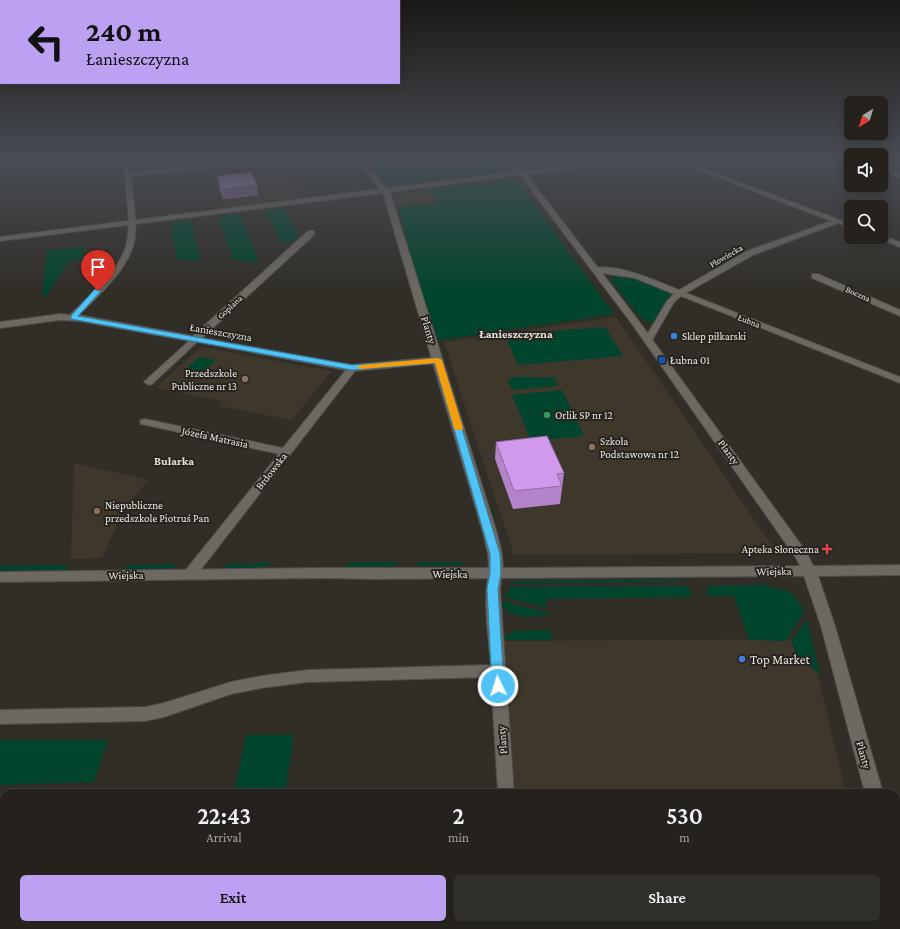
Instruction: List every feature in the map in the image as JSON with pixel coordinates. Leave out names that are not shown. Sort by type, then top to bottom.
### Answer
[{"type":"street","points":[[73,317],[120,264],[131,240],[129,203]]},
{"type":"street","points":[[0,239],[279,203]]},
{"type":"street","name":"Planty","points":[[390,203],[490,532],[495,554],[496,573],[493,589],[497,671],[506,789]]},
{"type":"street","name":"Planty","points":[[545,203],[597,270],[794,544],[809,571],[828,626],[873,789]]},
{"type":"street","points":[[791,203],[844,223]]},
{"type":"street","name":"Płowiecka","points":[[648,340],[672,301],[680,294],[750,253],[838,221]]},
{"type":"street","name":"Goplana","points":[[149,382],[311,233]]},
{"type":"street","points":[[888,240],[900,245]]},
{"type":"street","name":"Łubna","points":[[597,270],[627,273],[899,378]]},
{"type":"street","name":"Boczna","points":[[815,276],[900,313]]},
{"type":"street","name":"Łanieszczyzna","points":[[0,325],[51,318],[73,317],[352,368],[438,360]]},
{"type":"street","name":"Brdowska","points":[[190,574],[352,368]]},
{"type":"street","name":"Józefa Matrasia","points":[[145,422],[285,452]]},
{"type":"street","name":"Wiejska","points":[[0,577],[190,574],[900,570]]},
{"type":"street","points":[[0,717],[144,714],[164,710],[231,688],[261,682],[308,676],[497,671]]},
{"type":"shaded area","points":[[224,203],[274,203],[226,210]]},
{"type":"shaded area","points":[[392,203],[425,203],[389,208]]},
{"type":"shaded area","name":"Szkoła Podstawowa nr 12","points":[[616,317],[777,553],[514,555],[444,342]]},
{"type":"shaded area","name":"Przedszkole Publiczne nr 13","points":[[201,347],[332,371],[292,420],[219,406],[223,401],[156,388]]},
{"type":"shaded area","name":"Niepubliczne przedszkole Piotruś Pan","points":[[74,463],[149,480],[125,506],[102,558],[71,559]]},
{"type":"shaded area","points":[[809,639],[845,789],[514,789],[504,641]]},
{"type":"green space","points":[[432,203],[533,203],[614,314],[434,341],[398,208]]},
{"type":"green space","points":[[283,208],[299,236],[291,242],[281,242],[265,210]]},
{"type":"green space","points":[[239,214],[258,259],[255,263],[233,259],[218,217]]},
{"type":"green space","points":[[190,220],[201,261],[177,259],[170,223]]},
{"type":"green space","points":[[84,246],[83,260],[69,261],[46,296],[42,297],[47,251]]},
{"type":"green space","points":[[617,273],[637,278],[672,293],[653,324],[641,318],[611,280]]},
{"type":"green space","points":[[605,327],[623,356],[518,365],[505,335]]},
{"type":"green space","points":[[199,357],[216,360],[200,374],[184,371]]},
{"type":"green space","points":[[518,377],[554,377],[558,386],[512,390],[508,379]]},
{"type":"green space","name":"Orlik SP nr 12","points":[[562,390],[584,436],[531,441],[512,395]]},
{"type":"green space","points":[[397,562],[395,566],[349,567],[347,565],[347,563]]},
{"type":"green space","points":[[418,562],[460,562],[463,565],[419,566]]},
{"type":"green space","points":[[270,563],[268,567],[224,568],[227,564]]},
{"type":"green space","points":[[173,564],[175,567],[172,568],[127,569],[127,565]]},
{"type":"green space","points":[[68,565],[65,570],[0,570],[0,566]]},
{"type":"green space","points":[[677,579],[681,581],[509,584],[518,581]]},
{"type":"green space","points":[[767,585],[791,593],[797,599],[804,612],[786,641],[749,640],[734,596],[711,596],[707,595],[706,592],[710,586]]},
{"type":"green space","points":[[687,586],[691,592],[690,597],[546,599],[546,608],[505,597],[506,593],[511,587]]},
{"type":"green space","points":[[499,600],[548,613],[548,615],[520,616],[508,611]]},
{"type":"green space","points":[[807,619],[820,675],[797,655],[791,642]]},
{"type":"green space","points":[[550,630],[552,640],[504,640],[503,638],[514,631]]},
{"type":"green space","points":[[246,735],[294,735],[286,789],[235,789]]},
{"type":"green space","points":[[0,740],[108,740],[94,782],[0,785]]},
{"type":"building","points":[[547,436],[564,473],[557,474],[562,486],[514,491],[496,442]]},
{"type":"slow traffic","points":[[361,367],[438,360],[459,428]]},
{"type":"place","name":"Sklep piłkarski","points":[[674,336]]},
{"type":"place","name":"Łubna 01","points":[[662,360]]},
{"type":"place","name":"Przedszkole Publiczne nr 13","points":[[245,379]]},
{"type":"place","name":"Orlik SP nr 12","points":[[547,415]]},
{"type":"place","name":"Szkoła Podstawowa nr 12","points":[[592,447]]},
{"type":"place","name":"Niepubliczne przedszkole Piotruś Pan","points":[[97,511]]},
{"type":"place","name":"Apteka Słoneczna","points":[[827,549]]},
{"type":"place","name":"Top Market","points":[[742,659]]},
{"type":"district","name":"Łanieszczyzna","points":[[516,334]]},
{"type":"district","name":"Bularka","points":[[174,461]]},
{"type":"route","points":[[98,291],[73,317],[352,368],[438,360],[490,532],[495,554],[496,573],[493,589],[498,686]]}]
